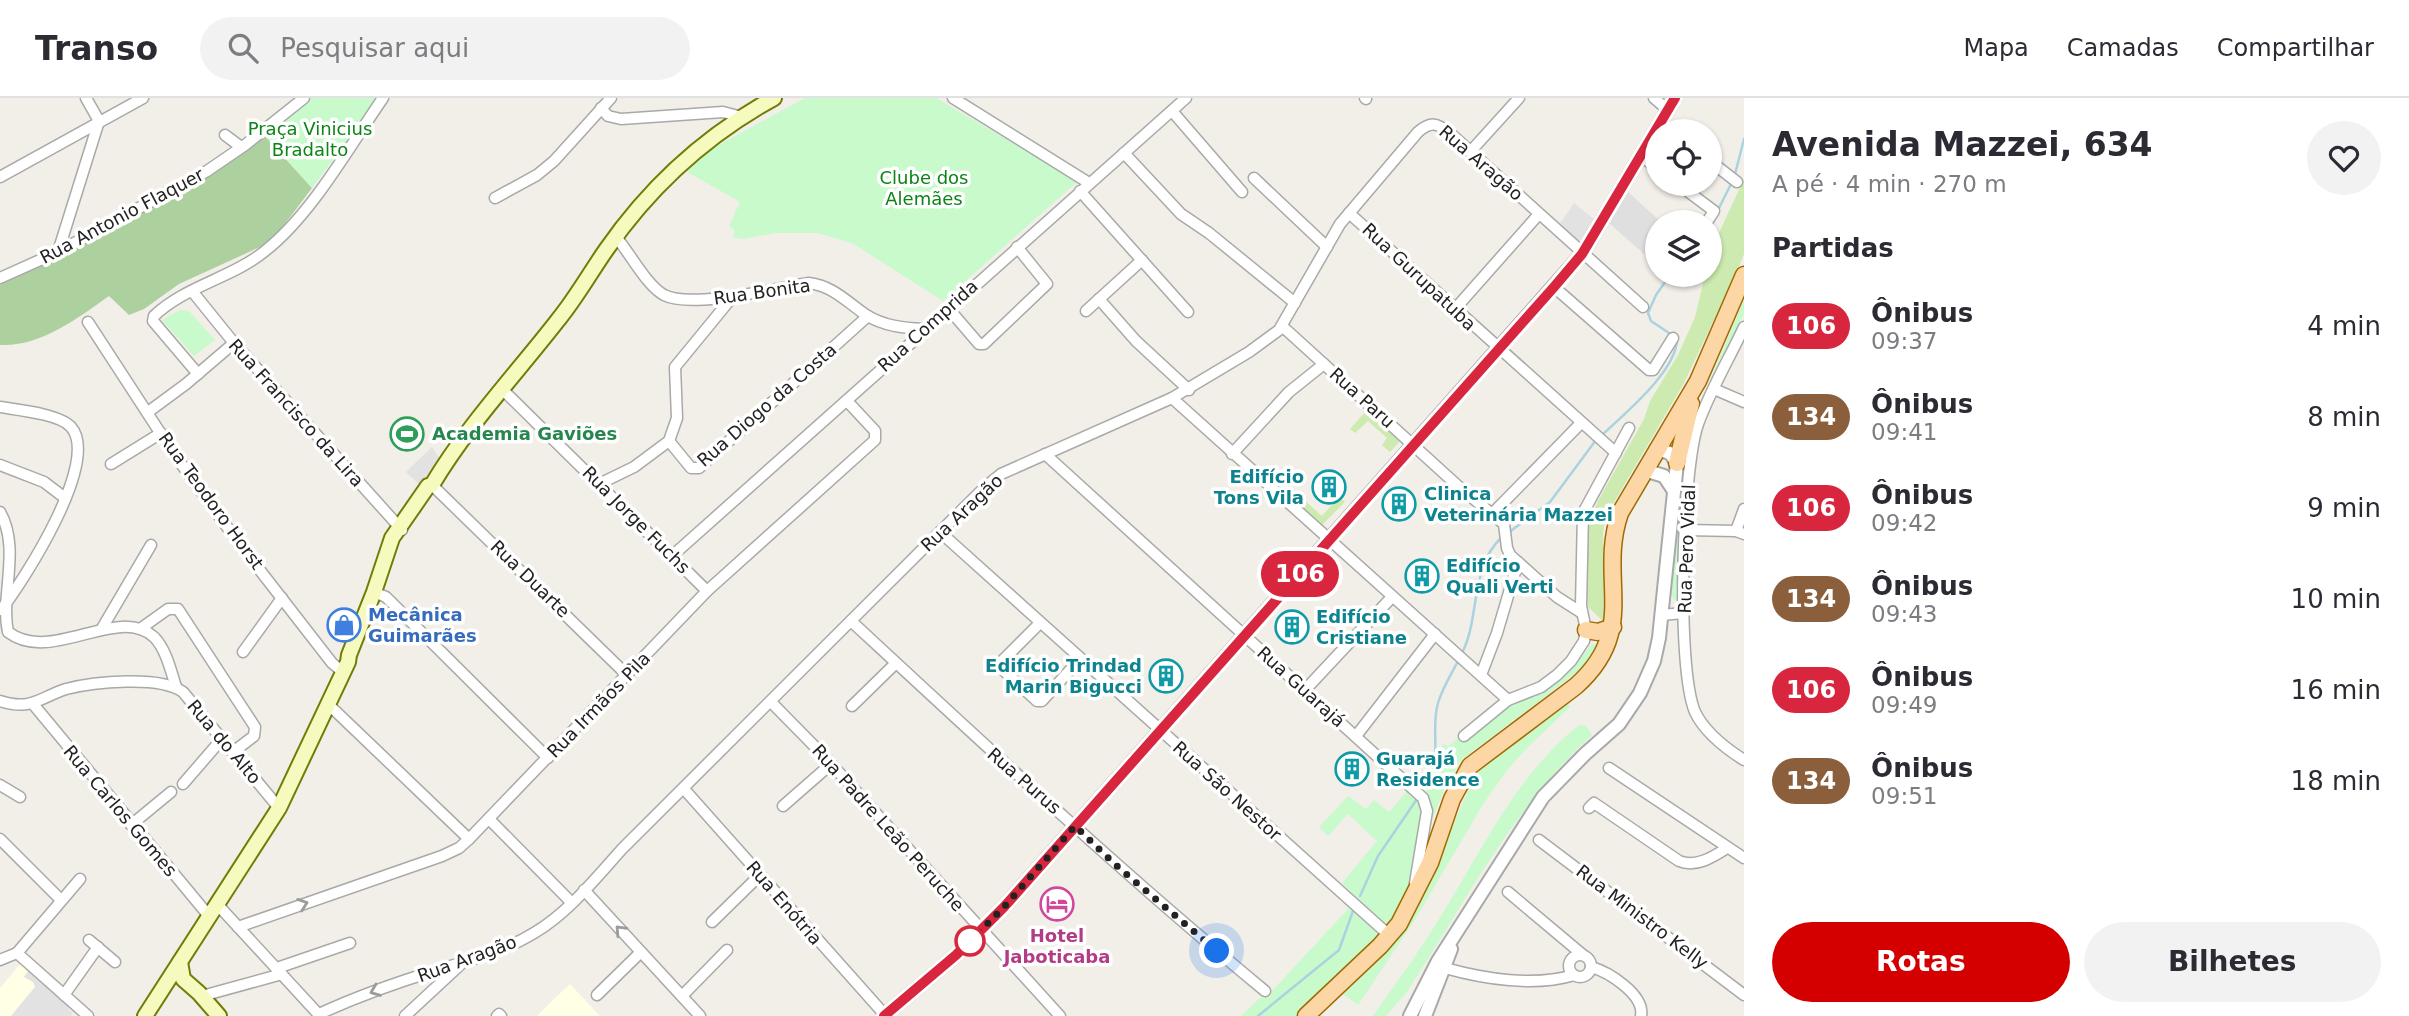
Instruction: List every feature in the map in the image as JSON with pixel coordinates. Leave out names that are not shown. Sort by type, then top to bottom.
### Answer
[{"type":"main road","points":[[145,1016],[175,979],[180,962],[279,808],[346,667],[355,658],[401,529],[432,489],[445,464],[573,302],[658,184],[689,155],[741,117],[774,98]]},
{"type":"main road","points":[[1677,463],[1686,419],[1698,381],[1744,275]]},
{"type":"main road","points":[[1306,1016],[1390,936],[1413,899],[1430,863],[1452,799],[1470,766],[1532,721],[1595,666],[1606,648],[1613,627],[1615,528],[1620,513],[1698,381]]},
{"type":"main road","points":[[1585,636],[1613,627]]},
{"type":"main road","points":[[1585,636],[1606,648]]},
{"type":"main road","points":[[175,979],[202,996],[219,1016]]},
{"type":"street","points":[[58,252],[99,121],[86,98]]},
{"type":"street","points":[[0,177],[143,98]]},
{"type":"street","name":"Rua Antonio Flaquer","points":[[0,278],[58,252],[207,171],[304,98]]},
{"type":"street","points":[[198,374],[153,321],[156,313],[240,268],[281,238],[310,204],[383,98]]},
{"type":"street","points":[[495,198],[537,175],[554,161],[611,98]]},
{"type":"street","name":"Rua Comprida","points":[[672,555],[1186,98]]},
{"type":"street","points":[[1470,152],[1519,98]]},
{"type":"street","points":[[1654,98],[1668,110]]},
{"type":"street","points":[[1662,119],[1675,98]]},
{"type":"street","points":[[959,99],[1089,183]]},
{"type":"street","points":[[601,108],[608,116],[621,119],[721,112],[741,117]]},
{"type":"street","points":[[1172,111],[1242,192]]},
{"type":"street","name":"Rua Aragão","points":[[320,1015],[389,986],[463,962],[534,933],[584,890],[622,849],[1001,474],[1189,390],[1249,352],[1282,326],[1349,213],[1419,132],[1430,123],[1441,127],[1470,152],[1643,307]]},
{"type":"street","points":[[226,135],[241,147]]},
{"type":"street","points":[[890,1014],[981,931],[1554,287],[1582,254],[1645,147]]},
{"type":"street","points":[[1124,153],[1192,224],[1209,233],[1295,303]]},
{"type":"street","points":[[1640,155],[1645,159]]},
{"type":"street","points":[[1722,170],[1737,182]]},
{"type":"street","points":[[1254,178],[1327,247]]},
{"type":"street","points":[[1080,191],[1188,312]]},
{"type":"street","points":[[1694,196],[1713,210]]},
{"type":"street","name":"Rua Gurupatuba","points":[[1349,213],[1616,453]]},
{"type":"street","points":[[1455,309],[1539,214]]},
{"type":"street","name":"Rua Bonita","points":[[618,239],[649,281],[664,295],[701,300],[809,284],[821,285],[837,293],[868,316],[901,328],[924,329]]},
{"type":"street","points":[[948,308],[979,344],[984,344],[1047,284],[1017,247]]},
{"type":"street","points":[[1086,312],[1142,260]]},
{"type":"street","points":[[1554,287],[1648,370],[1653,370],[1673,338]]},
{"type":"street","name":"Rua Francisco da Lira","points":[[192,292],[234,344],[401,529]]},
{"type":"street","points":[[599,484],[634,467],[669,441],[677,418],[675,367],[734,295]]},
{"type":"street","points":[[1099,299],[1136,341],[1189,390]]},
{"type":"street","name":"Rua Diogo da Costa","points":[[669,441],[691,468],[699,468],[868,316]]},
{"type":"street","name":"Rua Teodoro Horst","points":[[89,323],[161,433],[238,542],[332,663],[346,667]]},
{"type":"street","name":"Rua Paru","points":[[1282,326],[1504,524],[1507,551],[1557,597],[1582,613]]},
{"type":"street","name":"Rua Pero Vidal","points":[[1744,327],[1698,423],[1692,447],[1685,530],[1683,613],[1688,678],[1696,712],[1716,740],[1744,760]]},
{"type":"street","points":[[148,412],[234,344]]},
{"type":"street","points":[[1233,454],[1289,392],[1324,364]]},
{"type":"street","points":[[1714,389],[1744,402]]},
{"type":"street","name":"Rua Jorge Fuchs","points":[[503,390],[708,591]]},
{"type":"street","points":[[1172,398],[1508,700]]},
{"type":"street","name":"Rua Irmãos Pìla","points":[[239,927],[459,848],[708,591],[875,440],[875,431],[847,401]]},
{"type":"street","points":[[0,407],[35,413],[67,423],[77,436],[79,454],[74,477],[65,498],[20,586],[0,612]]},
{"type":"street","points":[[1492,514],[1581,423]]},
{"type":"street","points":[[1464,736],[1508,700],[1541,687],[1557,675],[1571,661],[1585,636],[1582,613],[1583,513],[1629,428]]},
{"type":"street","points":[[111,464],[161,433]]},
{"type":"street","points":[[1410,1016],[1438,961],[1543,797],[1619,724],[1640,693],[1654,661],[1662,615],[1677,463],[1670,453],[1657,449]]},
{"type":"street","name":"Rua Guarajá","points":[[1045,454],[1423,798],[1427,811],[1413,899]]},
{"type":"street","points":[[0,465],[44,482],[65,498]]},
{"type":"street","points":[[1644,470],[1655,471],[1664,476],[1674,491]]},
{"type":"street","name":"Rua Duarte","points":[[432,485],[627,675]]},
{"type":"street","points":[[1685,530],[1740,533],[1744,509]]},
{"type":"street","points":[[2,520],[6,548],[0,612],[8,632],[27,642],[53,642],[102,630],[140,629],[153,637],[161,647],[176,687]]},
{"type":"street","name":"Rua São Nestor","points":[[940,532],[1390,936]]},
{"type":"street","points":[[102,630],[151,545]]},
{"type":"street","points":[[1481,675],[1494,643],[1518,562]]},
{"type":"street","points":[[378,594],[386,597],[548,758]]},
{"type":"street","points":[[1305,690],[1392,597]]},
{"type":"street","points":[[243,652],[282,598]]},
{"type":"street","points":[[140,629],[168,609],[178,609],[255,727],[254,736],[233,752]]},
{"type":"street","points":[[1662,615],[1683,613]]},
{"type":"street","name":"Rua Purus","points":[[851,621],[984,746],[1172,915],[1265,991]]},
{"type":"street","points":[[1040,623],[1001,665],[1037,701],[1042,701],[1080,659]]},
{"type":"street","points":[[1356,736],[1436,634]]},
{"type":"street","points":[[852,706],[896,663]]},
{"type":"street","name":"Rua do Alto","points":[[33,705],[66,690],[88,685],[117,682],[163,683],[176,687],[279,808]]},
{"type":"street","points":[[0,701],[23,706],[33,705]]},
{"type":"street","name":"Rua Padre Leão Peruche","points":[[771,702],[831,764],[1060,1016]]},
{"type":"street","points":[[328,704],[469,839]]},
{"type":"street","name":"Rua Carlos Gomes","points":[[33,705],[131,825],[213,910],[239,927],[320,1015]]},
{"type":"street","points":[[183,784],[221,740]]},
{"type":"street","points":[[783,806],[831,764]]},
{"type":"street","points":[[1609,768],[1744,858]]},
{"type":"street","points":[[0,785],[20,797]]},
{"type":"street","name":"Rua Enótria","points":[[684,789],[890,1014]]},
{"type":"street","points":[[131,825],[171,792]]},
{"type":"street","points":[[1589,808],[1594,803],[1679,861],[1688,864],[1699,862],[1727,848]]},
{"type":"street","points":[[489,819],[571,902]]},
{"type":"street","points":[[0,839],[61,900]]},
{"type":"street","name":"Rua Ministro Kelly","points":[[1539,840],[1744,995]]},
{"type":"street","points":[[712,922],[760,875]]},
{"type":"street","points":[[0,960],[17,953],[80,880]]},
{"type":"street","points":[[584,890],[700,1016]]},
{"type":"street","points":[[1445,968],[1462,973],[1533,982],[1555,981],[1574,975],[1586,976],[1591,967],[1590,959],[1508,892]]},
{"type":"street","points":[[1425,1016],[1458,929]]},
{"type":"street","points":[[89,940],[115,962]]},
{"type":"street","points":[[202,996],[279,971],[350,943]]},
{"type":"street","points":[[64,995],[98,947]]},
{"type":"street","points":[[682,996],[727,950]]},
{"type":"street","points":[[597,995],[640,952]]},
{"type":"street","points":[[17,953],[88,1016]]},
{"type":"street","points":[[1574,975],[1569,963],[1576,955],[1583,955]]},
{"type":"street","points":[[405,1016],[463,962]]},
{"type":"street","points":[[1591,967],[1610,975],[1635,997],[1641,1005],[1641,1016]]},
{"type":"street","points":[[1438,985],[1462,973]]},
{"type":"shaded area","points":[[1628,192],[1648,210],[1645,210],[1645,255],[1609,223]]},
{"type":"shaded area","points":[[1574,203],[1595,220],[1582,240],[1578,241],[1559,225]]},
{"type":"shaded area","points":[[432,447],[440,459],[420,485],[406,472]]},
{"type":"shaded area","points":[[21,963],[65,1001],[62,1016],[0,1016],[0,988]]},
{"type":"shaded area","points":[[28,971],[70,1007],[68,1010],[73,1013],[71,1016],[11,1016],[35,987],[33,982],[24,977]]},
{"type":"shaded area","points":[[570,984],[600,1016],[537,1016],[556,997]]},
{"type":"green space","name":"Praça Vinicius Bradalto","points":[[312,98],[378,98],[312,188],[264,135]]},
{"type":"green space","name":"Clube dos Alemães","points":[[805,98],[936,98],[1078,181],[943,301],[852,243],[817,233],[776,233],[742,239],[732,237],[735,231],[729,226],[740,202],[687,172],[711,149]]},
{"type":"green space","points":[[264,135],[312,188],[275,237],[260,247],[179,284],[144,309],[129,315],[109,296],[58,330],[30,341],[0,345],[0,285],[62,257],[204,178]]},
{"type":"green space","points":[[1744,179],[1744,254],[1739,267],[1684,383],[1606,516],[1603,532],[1606,624],[1588,607],[1585,555],[1588,524],[1644,419],[1650,401],[1678,355],[1695,317],[1702,287],[1722,287],[1722,226]]},
{"type":"green space","points":[[1744,300],[1744,314],[1718,369],[1684,463],[1678,599],[1675,601],[1671,595],[1676,500],[1690,427]]},
{"type":"green space","points":[[180,310],[189,311],[215,340],[194,356],[162,320]]},
{"type":"green space","points":[[1366,411],[1400,441],[1390,452],[1382,445],[1387,438],[1368,421],[1355,433],[1350,429]]},
{"type":"green space","points":[[1295,492],[1322,516],[1339,497],[1345,502],[1322,525],[1291,497]]},
{"type":"green space","points":[[1593,643],[1598,650],[1588,664],[1461,760],[1444,790],[1423,843],[1431,807],[1428,793],[1423,786],[1443,744],[1449,746],[1481,716],[1483,718],[1511,703],[1536,696],[1576,663]]},
{"type":"green space","points":[[1565,700],[1570,707],[1508,769],[1482,806],[1416,918],[1358,1005],[1343,994],[1384,955],[1417,910],[1473,779],[1481,768]]},
{"type":"green space","points":[[1579,725],[1586,726],[1592,735],[1564,763],[1514,824],[1407,992],[1386,1016],[1373,1016],[1431,931],[1518,791],[1556,745]]},
{"type":"green space","points":[[1407,791],[1424,806],[1407,898],[1390,924],[1383,922],[1342,883],[1377,841],[1348,814],[1328,836],[1319,827],[1348,796],[1366,809],[1374,800],[1389,812]]},
{"type":"green space","points":[[1350,907],[1378,933],[1379,938],[1298,1016],[1241,1016],[1260,998],[1271,997],[1271,992]]},
{"type":"waterway","points":[[1734,178],[1744,139]]},
{"type":"waterway","points":[[1718,210],[1731,184]]},
{"type":"waterway","points":[[1662,287],[1648,313],[1651,321],[1672,335]]},
{"type":"waterway","points":[[1601,436],[1635,405],[1659,378],[1675,351],[1677,339]]},
{"type":"waterway","points":[[1508,533],[1550,502],[1596,440]]},
{"type":"waterway","points":[[1463,651],[1485,562],[1502,537]]},
{"type":"waterway","points":[[1426,785],[1434,766],[1438,703],[1457,663]]},
{"type":"waterway","points":[[1360,896],[1378,856],[1417,799]]},
{"type":"waterway","points":[[1258,1016],[1339,950],[1353,911]]},
{"type":"bus line","name":"106","points":[[884,1016],[956,955],[1004,907],[1554,287],[1582,254],[1675,98]]},
{"type":"place","name":"Academia Gaviões","points":[[407,434]]},
{"type":"place","name":"Edifício Tons Vila","points":[[1329,487]]},
{"type":"place","name":"Clinica Veterinária Mazzei","points":[[1399,504]]},
{"type":"place","name":"Edifício Quali Verti","points":[[1422,576]]},
{"type":"place","name":"Mecânica Guimarães","points":[[344,625]]},
{"type":"place","name":"Edifício Cristiane","points":[[1292,627]]},
{"type":"place","name":"Edifício Trindad Marin Bigucci","points":[[1166,676]]},
{"type":"place","name":"Guarajá Residence","points":[[1352,769]]},
{"type":"place","name":"Hotel Jaboticaba","points":[[1057,904]]},
{"type":"route","points":[[970,941],[1004,907],[1075,826],[1172,915],[1217,951]]}]
